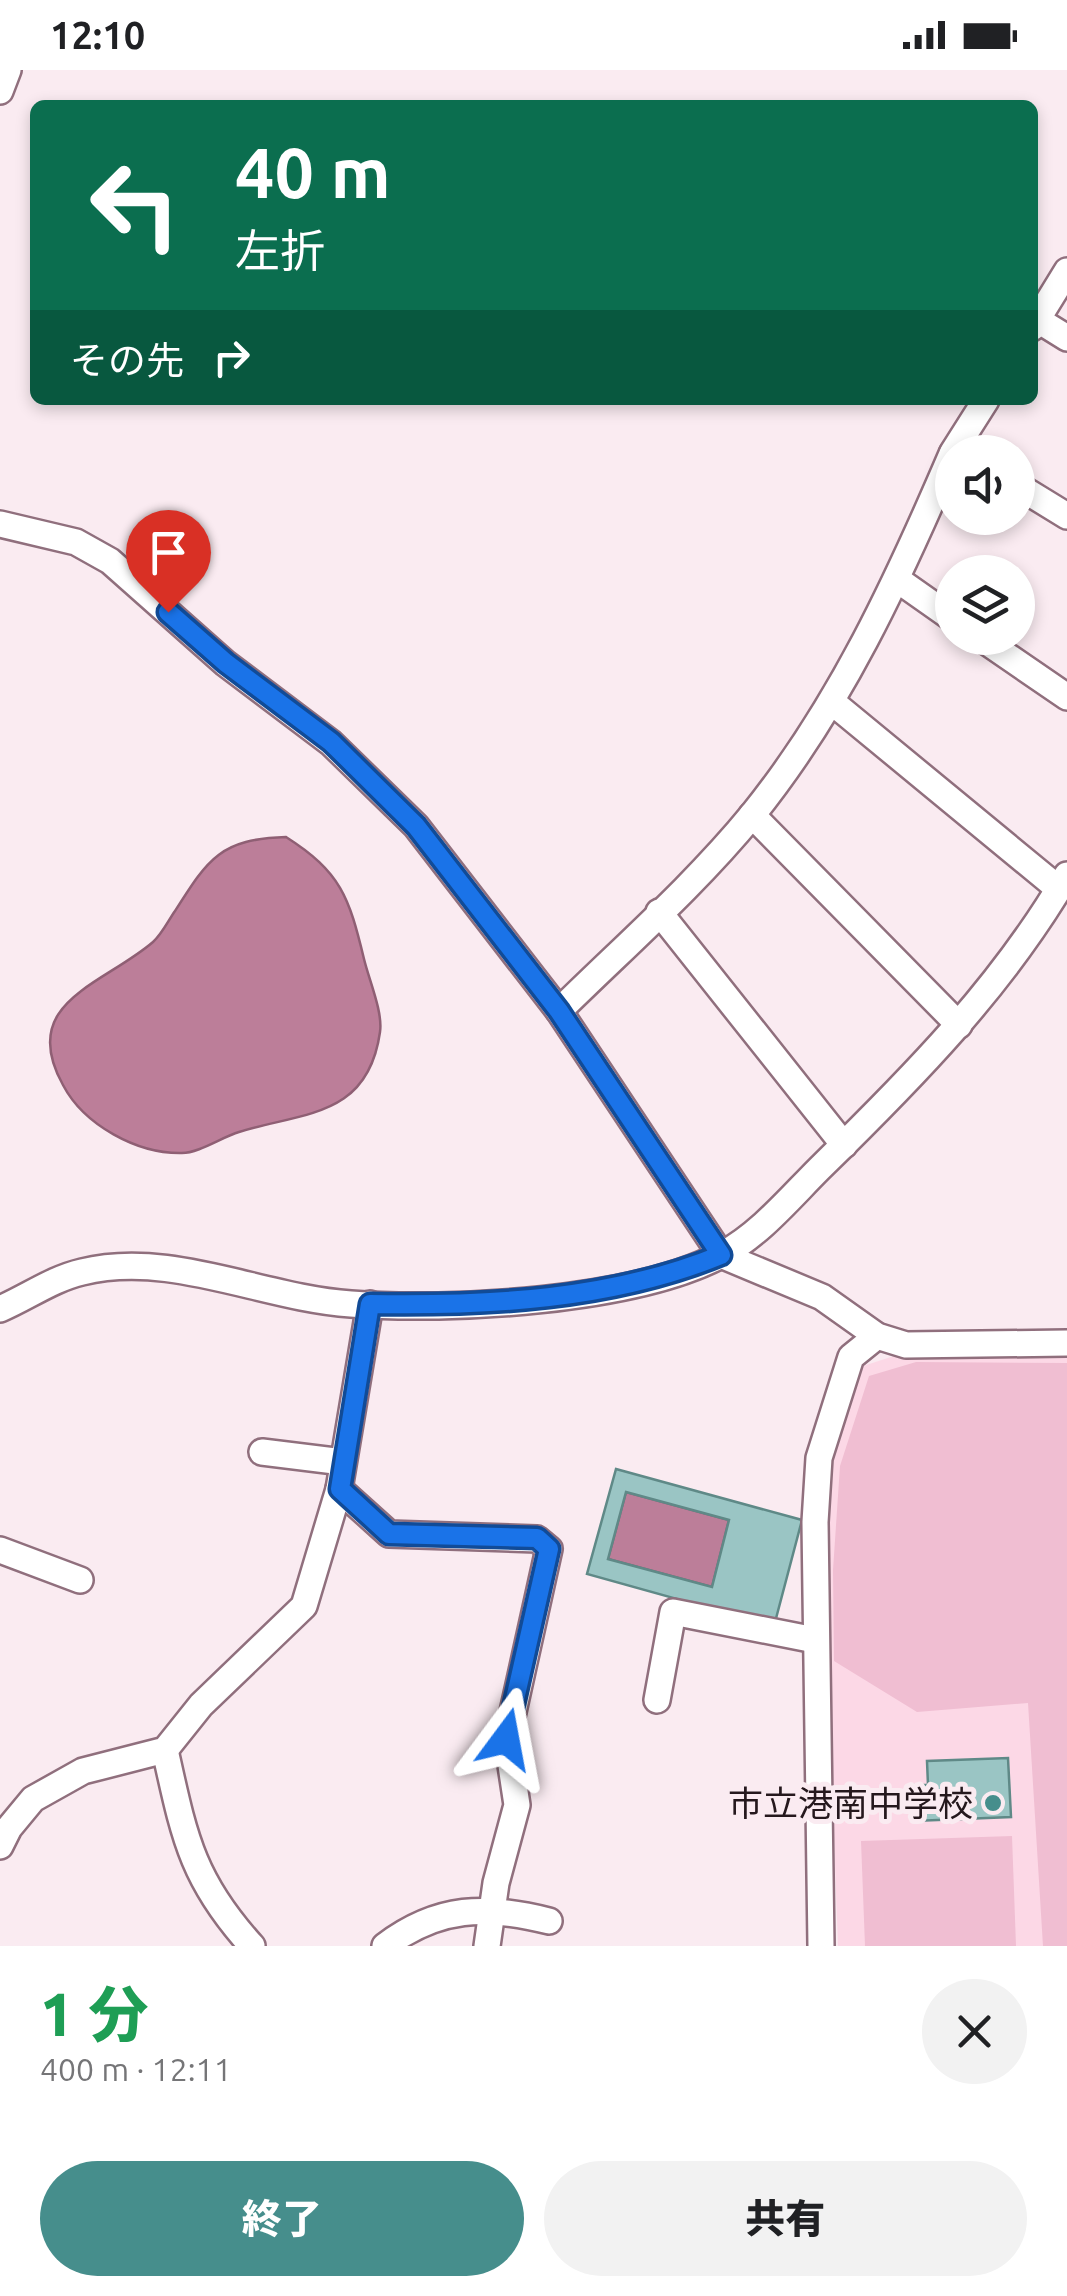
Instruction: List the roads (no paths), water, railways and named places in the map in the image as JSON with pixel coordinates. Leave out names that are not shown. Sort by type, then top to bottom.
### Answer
[{"type":"street","points":[[0,90],[8,70]]},
{"type":"street","points":[[1038,319],[1067,271]]},
{"type":"street","points":[[1038,325],[1067,338]]},
{"type":"street","points":[[965,435],[983,405]]},
{"type":"street","points":[[1035,496],[1067,516]]},
{"type":"street","points":[[559,1011],[752,815],[832,702],[898,580],[935,497]]},
{"type":"street","points":[[0,524],[76,542],[110,561],[226,663],[331,742],[416,826],[559,1011],[721,1255],[822,1296],[877,1336],[906,1345],[1067,1344]]},
{"type":"street","points":[[898,580],[935,606]]},
{"type":"street","points":[[1006,655],[1067,697]]},
{"type":"street","points":[[0,1309],[82,1272],[146,1265],[272,1293],[370,1304],[426,1305],[579,1294],[683,1271],[751,1237],[959,1025],[1019,950],[1063,882],[832,702]]},
{"type":"street","points":[[752,815],[959,1025]]},
{"type":"street","points":[[659,912],[844,1145]]},
{"type":"street","points":[[0,1846],[9,1828],[34,1799],[83,1771],[165,1750],[201,1705],[304,1606],[340,1489],[370,1304]]},
{"type":"street","points":[[821,1946],[815,1640],[819,1458],[851,1356],[877,1336]]},
{"type":"street","points":[[262,1452],[343,1462]]},
{"type":"street","points":[[340,1489],[389,1534],[537,1538],[549,1549],[506,1739],[517,1804],[487,1946]]},
{"type":"street","points":[[0,1550],[80,1580]]},
{"type":"street","points":[[656,1700],[673,1612],[815,1640]]},
{"type":"street","points":[[165,1750],[185,1837],[206,1887],[217,1909],[252,1946]]},
{"type":"street","points":[[385,1946],[424,1920],[493,1908],[548,1921]]},
{"type":"place","name":"市立港南中学校","points":[[993,1803]]}]
